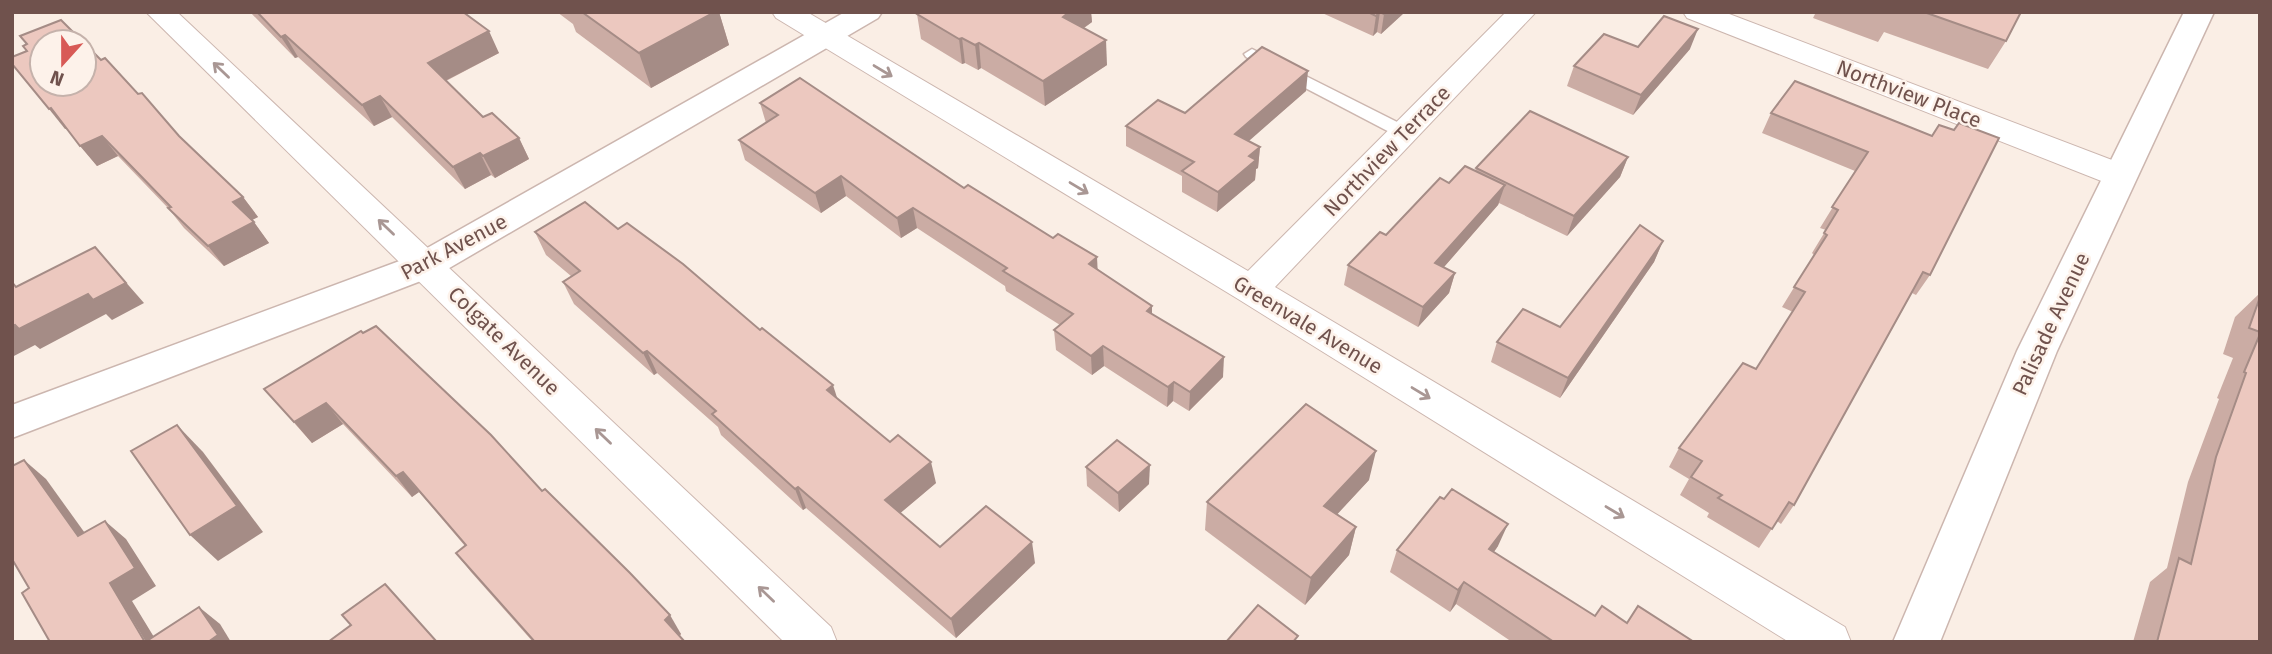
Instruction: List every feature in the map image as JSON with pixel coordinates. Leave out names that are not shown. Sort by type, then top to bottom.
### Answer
[{"type":"street","name":"Colgate Avenue","points":[[160,12],[815,642]]},
{"type":"street","name":"Greenvale Avenue","points":[[786,12],[1251,290],[1829,642]]},
{"type":"street","name":"Park Avenue","points":[[12,422],[426,265],[867,12]]},
{"type":"street","name":"Northview Terrace","points":[[1251,290],[1522,12]]},
{"type":"street","name":"Northview Place","points":[[1697,12],[2121,176]]},
{"type":"street","name":"Palisade Avenue","points":[[1916,642],[2037,351],[2199,12]]},
{"type":"lane","points":[[1252,54],[1405,133]]},
{"type":"building","points":[[257,12],[463,12],[489,31],[428,63],[483,117],[492,113],[519,138],[453,167],[380,96],[362,105],[285,35],[281,37]]},
{"type":"building","points":[[582,12],[715,12],[639,53]]},
{"type":"building","points":[[1069,12],[1063,17],[1106,40],[1043,81],[979,43],[975,45],[959,39],[917,14]]},
{"type":"building","points":[[1924,12],[2021,12],[2006,41]]},
{"type":"building","points":[[1664,16],[1698,29],[1641,95],[1574,66],[1604,34],[1638,47]]},
{"type":"building","points":[[61,20],[69,28],[40,28]]},
{"type":"building","points":[[28,33],[28,83],[12,64],[12,57],[27,51],[23,46],[27,44],[20,36]]},
{"type":"building","points":[[1262,47],[1308,71],[1235,134],[1260,147],[1249,156],[1256,160],[1218,192],[1182,171],[1194,162],[1126,126],[1158,100],[1185,113]]},
{"type":"building","points":[[98,57],[101,60],[105,58],[138,94],[142,93],[179,136],[243,197],[233,202],[254,222],[208,246],[168,208],[171,207],[102,136],[80,146],[51,108],[40,98],[98,98]]},
{"type":"building","points":[[800,78],[964,188],[968,185],[1053,238],[1058,234],[1097,257],[1089,264],[1152,306],[1147,311],[1224,357],[1190,392],[1174,382],[1168,387],[1103,346],[1091,356],[1054,330],[1073,314],[1003,271],[1007,268],[913,208],[897,218],[841,176],[815,193],[739,140],[778,115],[760,103]]},
{"type":"building","points":[[1795,81],[1932,136],[1939,125],[1954,130],[1959,123],[1999,138],[1930,275],[1923,272],[1794,505],[1789,502],[1772,529],[1718,498],[1722,495],[1691,477],[1702,461],[1679,448],[1743,363],[1756,369],[1805,292],[1794,287],[1827,235],[1824,233],[1838,210],[1832,207],[1868,152],[1771,113]]},
{"type":"building","points":[[1530,111],[1628,157],[1574,216],[1476,168]]},
{"type":"building","points":[[1465,166],[1505,185],[1435,263],[1455,273],[1423,307],[1348,265],[1380,232],[1386,235],[1440,178],[1449,183]]},
{"type":"building","points":[[585,202],[618,229],[627,223],[683,264],[760,330],[762,328],[833,385],[827,390],[890,442],[898,435],[931,462],[885,500],[940,547],[986,506],[1032,542],[951,619],[798,487],[795,489],[712,414],[716,411],[647,351],[643,353],[563,282],[580,271],[535,232]]},
{"type":"building","points":[[1640,225],[1663,241],[1568,378],[1497,342],[1523,309],[1560,327]]},
{"type":"building","points":[[95,247],[126,283],[93,300],[88,294],[19,329],[15,325],[12,326],[12,282],[16,287]]},
{"type":"building","points":[[2260,297],[2260,332],[2249,328]]},
{"type":"building","points":[[376,326],[491,435],[542,491],[545,489],[630,573],[670,615],[665,620],[685,642],[535,642],[456,553],[466,545],[403,472],[396,476],[326,403],[294,422],[264,389],[361,331],[363,333]]},
{"type":"building","points":[[2260,334],[2260,642],[2157,642],[2179,558],[2191,564],[2216,457],[2246,373],[2244,372]]},
{"type":"building","points":[[1306,404],[1376,451],[1324,506],[1356,527],[1311,578],[1207,502]]},
{"type":"building","points":[[177,425],[237,506],[190,535],[131,451]]},
{"type":"building","points":[[1117,440],[1150,465],[1118,493],[1086,467]]},
{"type":"building","points":[[24,460],[78,536],[105,521],[135,568],[110,583],[145,642],[50,642],[22,593],[29,588],[12,559],[12,466]]},
{"type":"building","points":[[1452,489],[1508,524],[1489,549],[1595,616],[1602,606],[1627,623],[1638,606],[1694,642],[1554,642],[1464,582],[1458,590],[1397,550],[1440,497],[1444,499]]},
{"type":"building","points":[[385,584],[437,642],[328,642],[351,625],[342,615]]},
{"type":"building","points":[[1258,605],[1298,636],[1293,642],[1226,642]]},
{"type":"building","points":[[199,607],[218,635],[208,642],[145,642]]}]
